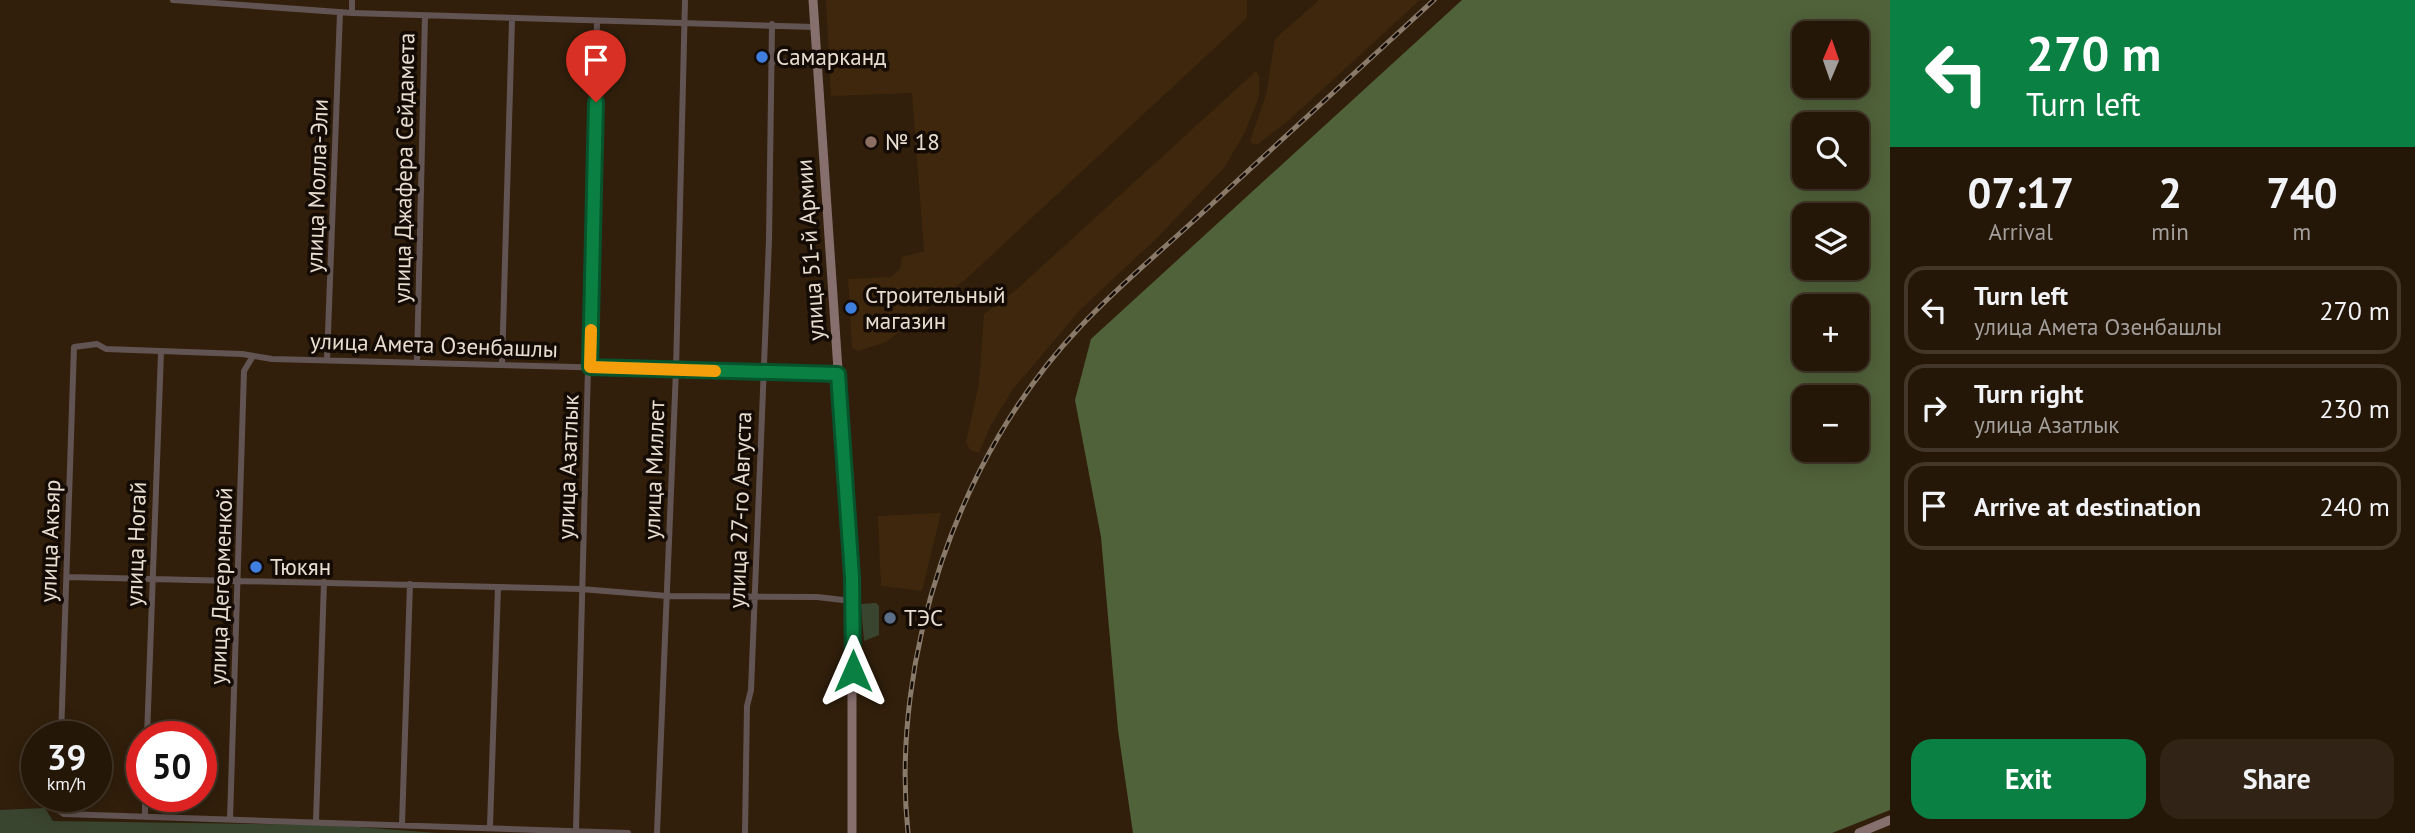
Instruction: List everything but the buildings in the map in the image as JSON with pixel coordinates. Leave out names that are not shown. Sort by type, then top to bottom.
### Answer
[{"type":"main road","name":"улица 51-й Армии","points":[[813,0],[852,601],[852,833]]},
{"type":"main road","points":[[1859,833],[1890,820]]},
{"type":"street","points":[[173,0],[352,13],[512,20],[815,27]]},
{"type":"street","points":[[352,0],[352,13]]},
{"type":"street","name":"улица Миллет","points":[[657,833],[676,370],[685,0]]},
{"type":"street","name":"улица Молла-Эли","points":[[327,360],[340,12]]},
{"type":"street","name":"улица Джафера Сейдамета","points":[[417,362],[425,16]]},
{"type":"street","points":[[502,365],[512,20]]},
{"type":"street","name":"улица Азатлык","points":[[576,829],[597,22]]},
{"type":"street","name":"улица 27-го Августа","points":[[745,833],[747,706],[751,690],[764,372],[772,24]]},
{"type":"street","points":[[771,61],[817,64]]},
{"type":"street","name":"улица Амета Озенбашлы","points":[[74,347],[97,344],[106,349],[327,360],[838,374]]},
{"type":"street","name":"улица Акъяр","points":[[62,721],[74,347]]},
{"type":"street","name":"улица Ногай","points":[[148,721],[161,352]]},
{"type":"street","name":"улица Дегерменкой","points":[[230,819],[244,371],[253,356]]},
{"type":"street","points":[[67,577],[581,589],[667,596],[817,597],[852,601]]},
{"type":"street","points":[[316,821],[324,582]]},
{"type":"street","points":[[402,824],[410,584]]},
{"type":"street","points":[[490,827],[498,587]]},
{"type":"street","points":[[61,812],[628,833]]},
{"type":"shaded area","points":[[826,0],[1247,0],[1247,18],[965,280],[886,342],[858,351],[852,348],[848,279],[891,277],[900,269],[902,257],[924,251],[912,93],[831,96]]},
{"type":"shaded area","points":[[1319,0],[1420,0],[1288,121],[1258,144],[1253,144],[1250,141],[1266,95],[1275,39]]},
{"type":"shaded area","points":[[1256,71],[1259,77],[1259,97],[1245,132],[1224,168],[1156,239],[1081,309],[1013,389],[991,425],[979,453],[970,450],[966,442],[979,384],[984,314],[1016,290]]},
{"type":"shaded area","points":[[941,513],[922,591],[881,586],[878,516]]},
{"type":"green space","points":[[1462,0],[1890,0],[1890,810],[1832,833],[1133,833],[1118,730],[1101,537],[1075,400],[1091,339]]},
{"type":"green space","points":[[876,603],[879,606],[879,635],[864,641],[861,604]]},
{"type":"green space","points":[[0,810],[47,812],[53,821],[332,825],[437,833],[0,833]]},
{"type":"railway","points":[[908,833],[905,766],[910,698],[922,629],[942,562],[967,497],[999,435],[1037,378],[1094,312],[1434,0]]},
{"type":"slow traffic","points":[[591,330],[590,367],[715,371]]},
{"type":"place","name":"Самарканд","points":[[762,57]]},
{"type":"place","name":"№ 18","points":[[871,142]]},
{"type":"place","name":"Строительный магазин","points":[[851,308]]},
{"type":"place","name":"Тюкян","points":[[256,567]]},
{"type":"place","name":"ТЭС","points":[[890,618]]},
{"type":"route","points":[[596,102],[590,367],[838,374],[852,577],[853,671]]}]
